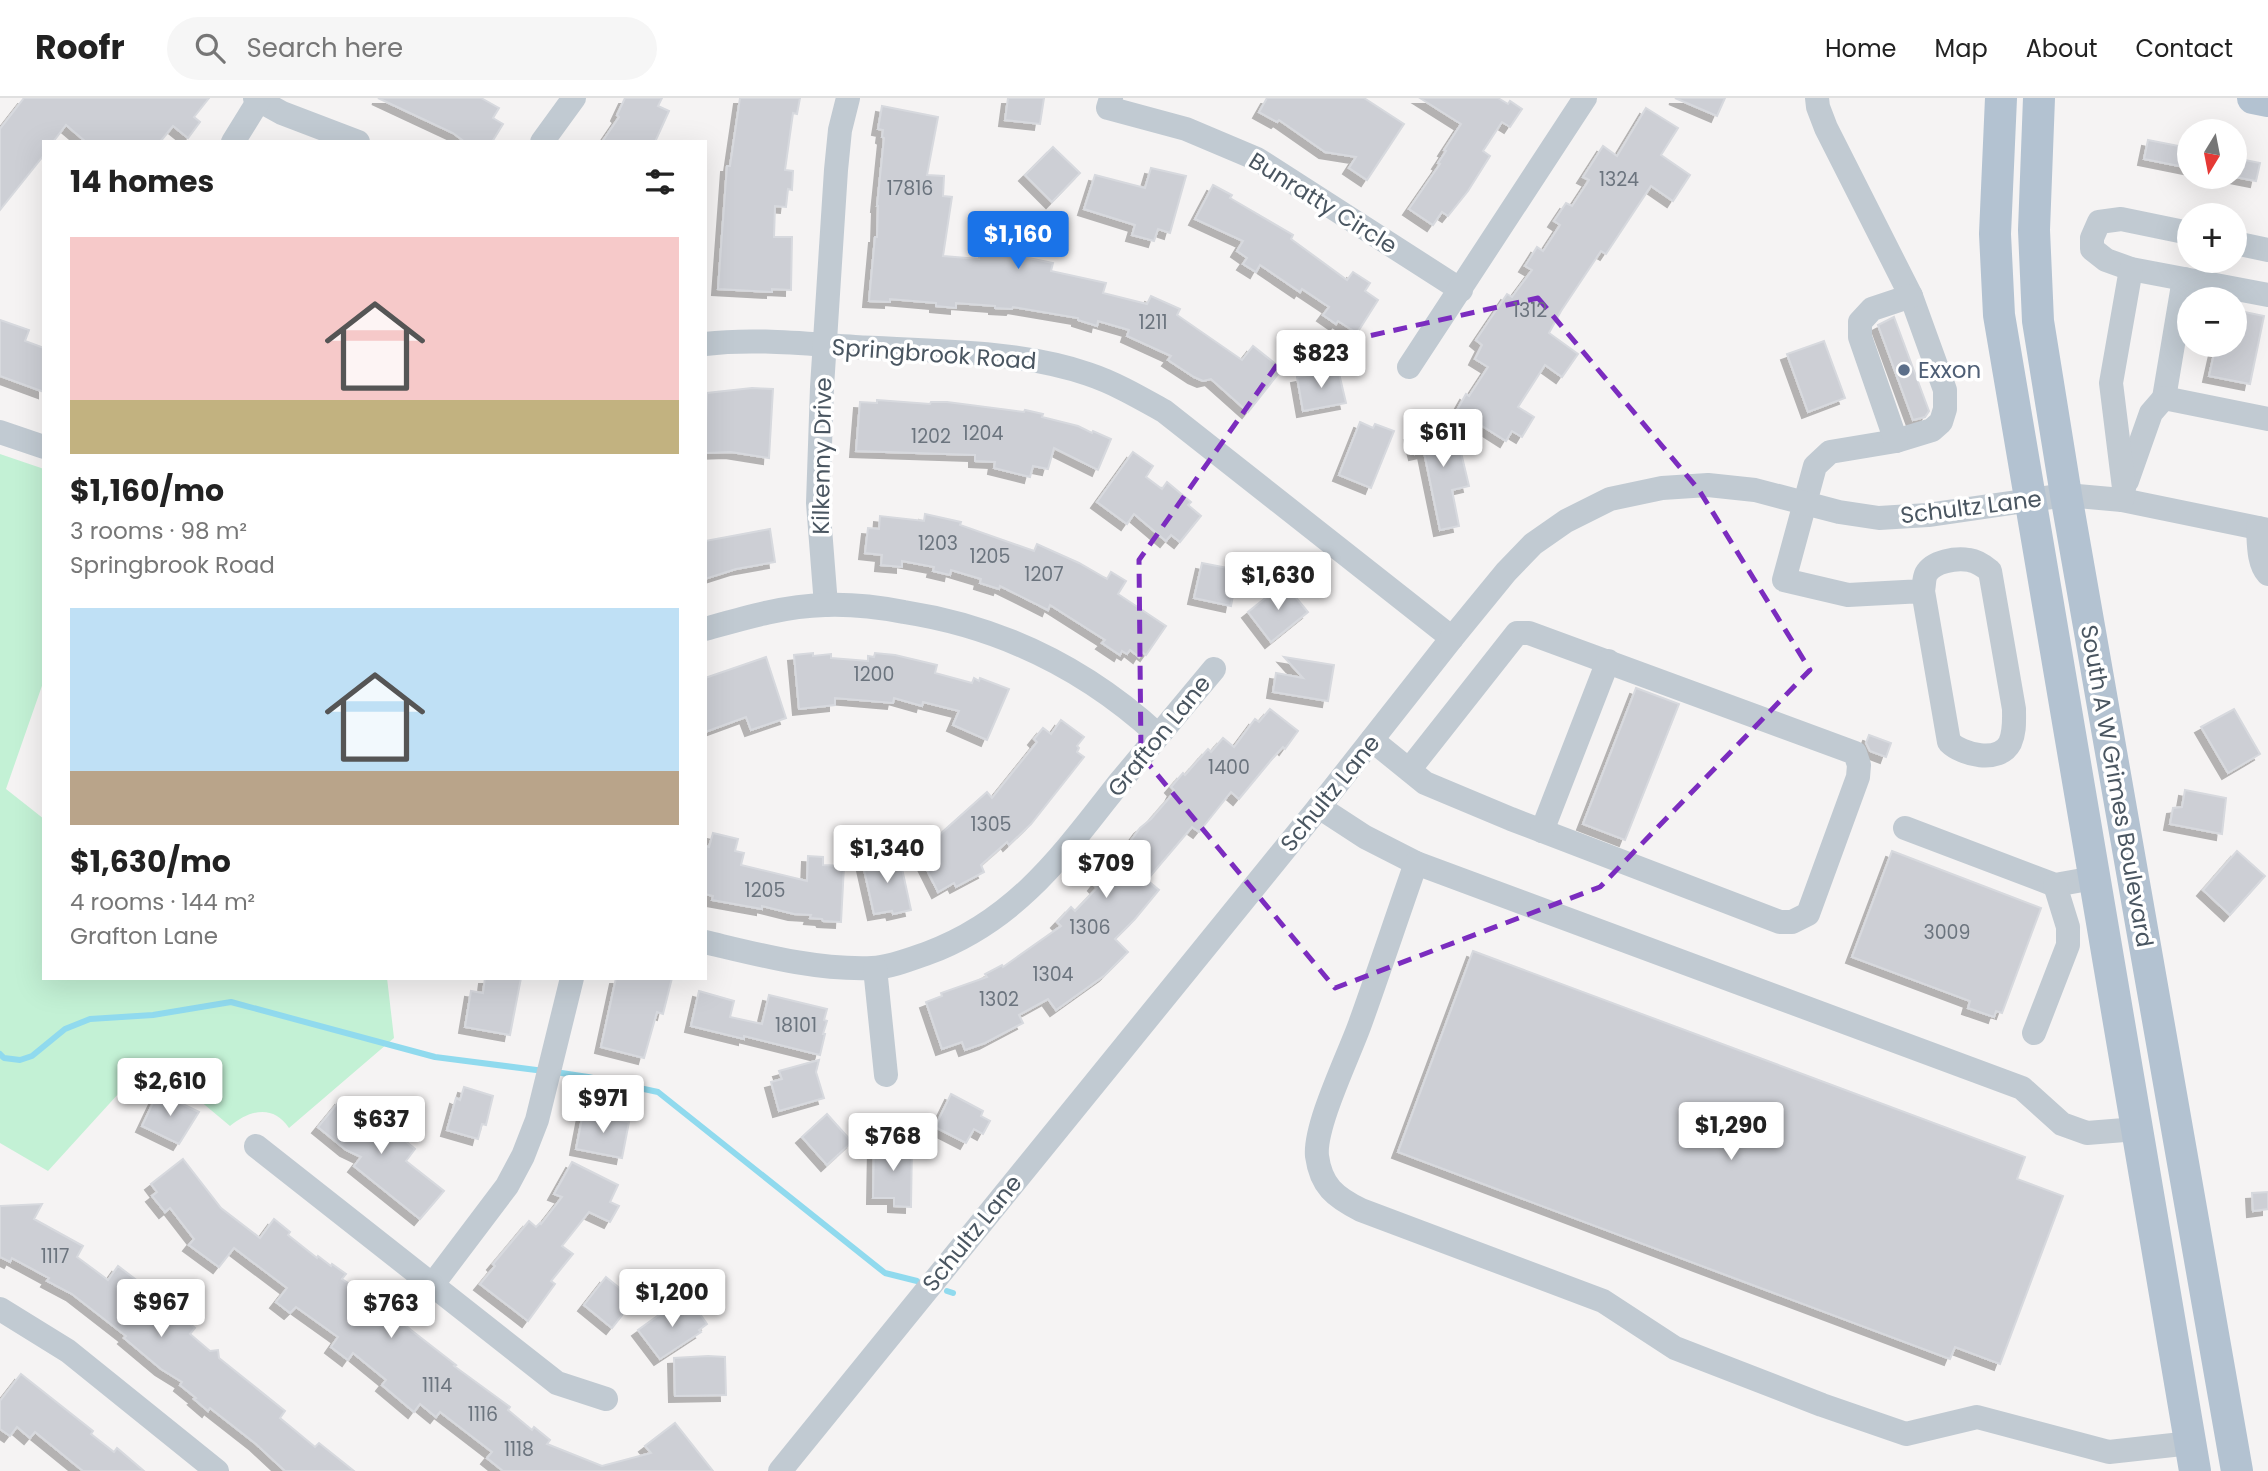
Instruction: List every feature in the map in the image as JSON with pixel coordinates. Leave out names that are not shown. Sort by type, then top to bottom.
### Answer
[{"type":"main road","name":"South A W Grimes Boulevard","points":[[2001,98],[1995,234],[1999,315],[2193,1457]]},
{"type":"main road","name":"South A W Grimes Boulevard","points":[[2039,98],[2034,230],[2038,321],[2237,1471]]},
{"type":"main road","points":[[2252,98],[2268,101]]},
{"type":"main road","points":[[2095,878],[2132,871]]},
{"type":"main road","points":[[2137,1129],[2175,1120]]},
{"type":"main road","points":[[2193,1457],[2231,1437]]},
{"type":"street","points":[[543,140],[574,98]]},
{"type":"street","name":"Kilkenny Drive","points":[[826,605],[818,503],[822,387],[836,170],[840,130],[848,98]]},
{"type":"street","name":"Bunratty Circle","points":[[1111,98],[1108,108],[1186,129],[1257,159],[1461,290]]},
{"type":"street","points":[[1409,367],[1585,98]]},
{"type":"street","points":[[1817,98],[1826,128],[1911,296],[1945,390],[1945,409],[1941,422],[1932,430],[1895,441],[1830,452],[1815,466],[1784,580],[1848,595],[1923,591]]},
{"type":"street","points":[[234,140],[257,99],[282,113],[353,140]]},
{"type":"street","points":[[2177,231],[2121,219],[2099,222],[2092,238],[2092,249],[2106,260],[2131,269],[2268,295]]},
{"type":"street","points":[[2247,246],[2268,250]]},
{"type":"street","points":[[2123,494],[2111,383],[2131,269]]},
{"type":"street","points":[[2123,494],[2151,413],[2164,398],[2184,279]]},
{"type":"street","points":[[1895,441],[1860,337],[1860,322],[1872,309],[1911,296]]},
{"type":"street","name":"Springbrook Road","points":[[707,344],[825,345],[1011,357],[1086,373],[1122,388],[1164,411],[1452,638]]},
{"type":"street","points":[[2164,398],[2268,419]]},
{"type":"street","points":[[0,432],[42,446]]},
{"type":"street","name":"Schultz Lane","points":[[780,1471],[1319,807],[1506,572],[1533,544],[1566,521],[1610,499],[1662,488],[1708,485],[1755,490],[1804,504],[1880,518],[1928,515],[2066,495],[2123,494],[2263,529]]},
{"type":"street","points":[[2263,529],[2260,556],[2268,575]]},
{"type":"street","points":[[1969,559],[1990,571],[2014,709],[2014,732],[2008,746],[1998,754],[1976,755],[1955,748],[1949,742],[1923,591],[1926,574],[1933,565],[1969,559]]},
{"type":"street","points":[[707,629],[794,608],[826,605],[868,606],[931,616],[975,627],[1022,644],[1062,664],[1101,689],[1158,735]]},
{"type":"street","points":[[1372,740],[1425,783],[1780,922],[1792,922],[1808,914],[1858,776],[1859,765],[1855,753],[1608,661],[1529,633],[1517,633],[1409,770]]},
{"type":"street","points":[[1542,831],[1608,661]]},
{"type":"street","name":"Grafton Lane","points":[[707,942],[788,961],[829,967],[875,968],[946,947],[977,931],[1022,898],[1056,862],[1214,669]]},
{"type":"street","points":[[1319,807],[1364,837],[1416,863],[2022,1088],[2062,1124],[2087,1133],[2137,1129]]},
{"type":"street","points":[[1905,828],[2055,885],[2095,878]]},
{"type":"street","points":[[1416,863],[1320,1128],[1317,1152],[1321,1175],[1336,1197],[1361,1210],[1603,1301],[1675,1348],[1822,1405],[1906,1434],[1977,1417],[2109,1452],[2193,1457]]},
{"type":"street","points":[[2034,1033],[2068,945],[2067,928],[2055,885]]},
{"type":"street","points":[[875,968],[886,1075]]},
{"type":"street","points":[[433,1284],[507,1186],[523,1156],[539,1111],[572,980]]},
{"type":"street","points":[[256,1146],[558,1382],[606,1399]]},
{"type":"street","points":[[0,1310],[68,1351],[217,1471]]},
{"type":"highlighted area","points":[[1538,298],[1699,490],[1810,670],[1600,887],[1335,988],[1141,755],[1139,560],[1284,355]]},
{"type":"green space","points":[[0,454],[42,468],[42,686],[6,789],[42,817],[42,980],[387,980],[394,1038],[289,1128],[276,1115],[261,1112],[245,1116],[230,1126],[150,1059],[48,1171],[0,1143]]},
{"type":"building","points":[[24,98],[209,98],[194,117],[200,122],[188,138],[173,126],[162,140],[84,140],[66,125],[55,140],[42,140],[42,158],[0,210],[0,129]]},
{"type":"building","points":[[378,98],[481,98],[499,108],[493,118],[503,124],[493,140],[462,140],[453,133]]},
{"type":"building","points":[[625,98],[662,98],[658,106],[669,111],[656,140],[603,140],[619,117],[617,115]]},
{"type":"building","points":[[740,98],[800,98],[797,114],[793,113],[785,170],[793,171],[792,190],[788,189],[786,207],[775,206],[774,237],[792,237],[791,290],[772,289],[772,292],[718,289],[727,166],[730,166]]},
{"type":"building","points":[[1008,98],[1044,98],[1040,124],[1005,120]]},
{"type":"building","points":[[1267,98],[1364,98],[1404,124],[1367,180],[1349,168],[1356,157],[1325,152],[1279,120],[1277,122],[1259,112]]},
{"type":"building","points":[[1420,98],[1498,98],[1508,104],[1510,101],[1522,109],[1510,127],[1502,122],[1483,151],[1490,156],[1468,191],[1448,216],[1442,212],[1433,225],[1409,209],[1440,164],[1438,163],[1446,151],[1444,150],[1461,124]]},
{"type":"building","points":[[1675,98],[1725,98],[1717,116]]},
{"type":"building","points":[[882,106],[938,117],[927,175],[944,176],[943,196],[952,197],[943,256],[979,259],[979,253],[1019,256],[1053,263],[1051,271],[1106,283],[1103,293],[1147,304],[1151,296],[1180,309],[1177,315],[1242,360],[1253,346],[1282,369],[1248,412],[1211,379],[1203,381],[1194,377],[1168,360],[1171,356],[1127,336],[1129,330],[1098,321],[1097,326],[1078,318],[1013,307],[995,308],[956,303],[956,308],[936,306],[936,303],[890,299],[890,302],[869,301],[877,237],[877,206],[884,138],[883,130],[878,129]]},
{"type":"building","points":[[1646,108],[1678,128],[1661,155],[1690,175],[1673,201],[1651,186],[1606,254],[1601,251],[1549,333],[1578,354],[1562,377],[1545,365],[1518,407],[1534,417],[1522,437],[1512,431],[1506,441],[1457,410],[1488,367],[1475,359],[1482,345],[1476,340],[1507,294],[1512,297],[1532,270],[1525,266],[1537,247],[1543,251],[1560,225],[1554,221],[1566,203],[1572,206],[1589,180],[1583,177],[1603,146],[1617,156]]},
{"type":"building","points":[[2148,140],[2177,146],[2177,166],[2144,159]]},
{"type":"building","points":[[1053,147],[1080,173],[1052,202],[1025,175]]},
{"type":"building","points":[[2247,160],[2260,163],[2256,181],[2247,179]]},
{"type":"building","points":[[1151,168],[1186,176],[1170,233],[1158,229],[1154,241],[1132,235],[1135,225],[1084,209],[1095,175],[1145,188]]},
{"type":"building","points":[[1213,185],[1293,235],[1291,239],[1347,280],[1353,272],[1370,283],[1365,291],[1378,300],[1357,333],[1323,315],[1329,307],[1302,289],[1300,292],[1260,265],[1256,272],[1243,264],[1247,258],[1237,251],[1243,241],[1195,219]]},
{"type":"building","points":[[2247,312],[2264,316],[2250,384],[2209,376],[2213,357],[2247,357]]},
{"type":"building","name":"Exxon","points":[[1894,317],[1929,411],[1925,417],[1913,420],[1878,325]]},
{"type":"building","points":[[0,320],[29,330],[25,341],[42,347],[42,391],[0,376]]},
{"type":"building","points":[[1824,341],[1845,398],[1808,412],[1787,354]]},
{"type":"building","points":[[1338,369],[1346,403],[1303,411],[1297,377]]},
{"type":"building","points":[[752,388],[773,389],[769,458],[731,452],[707,453],[707,393]]},
{"type":"building","points":[[877,400],[930,404],[947,402],[1025,410],[1111,439],[1098,470],[1054,448],[1048,469],[1033,466],[1030,477],[994,468],[995,462],[975,461],[975,455],[856,451],[860,402],[877,403]]},
{"type":"building","points":[[1360,422],[1373,428],[1375,424],[1394,431],[1371,488],[1339,475]]},
{"type":"building","points":[[1454,423],[1469,486],[1452,490],[1459,526],[1440,530],[1424,452],[1415,454],[1410,434]]},
{"type":"building","points":[[1133,452],[1153,466],[1146,477],[1162,489],[1167,482],[1191,502],[1188,505],[1201,516],[1180,542],[1171,535],[1166,541],[1134,514],[1127,524],[1097,502]]},
{"type":"building","points":[[925,514],[961,522],[960,525],[1034,551],[1037,544],[1107,579],[1111,572],[1126,581],[1118,594],[1166,626],[1146,655],[1142,652],[1139,657],[1130,650],[1127,654],[1122,651],[1120,655],[1102,643],[1105,640],[1050,605],[1048,610],[1000,586],[999,589],[980,583],[981,579],[951,570],[950,575],[933,571],[934,567],[902,561],[902,567],[881,565],[882,555],[865,553],[868,528],[879,529],[880,516],[924,521]]},
{"type":"building","points":[[770,529],[775,562],[736,569],[707,578],[707,541]]},
{"type":"building","points":[[1202,563],[1238,570],[1231,606],[1194,598]]},
{"type":"building","points":[[1284,583],[1308,612],[1271,642],[1248,612]]},
{"type":"building","points":[[813,653],[813,656],[831,654],[831,658],[868,661],[868,656],[874,657],[875,653],[895,655],[937,665],[935,673],[972,683],[974,678],[979,681],[980,678],[1009,689],[987,740],[953,725],[959,711],[923,702],[922,706],[894,698],[893,703],[835,698],[835,705],[799,709],[794,655]]},
{"type":"building","points":[[766,657],[786,718],[751,730],[746,717],[707,731],[707,677]]},
{"type":"building","points":[[1284,657],[1334,665],[1328,701],[1273,692],[1276,673],[1303,678]]},
{"type":"building","points":[[1636,688],[1679,704],[1625,840],[1583,824]]},
{"type":"building","points":[[1270,709],[1298,731],[1239,799],[1231,792],[1199,832],[1192,827],[1147,880],[1159,890],[1115,939],[1128,952],[1105,975],[1056,1010],[1048,999],[1019,1015],[1023,1023],[985,1043],[965,1050],[962,1042],[942,1049],[926,1002],[942,996],[941,993],[987,977],[985,974],[1002,965],[1003,967],[1061,926],[1057,922],[1071,907],[1075,911],[1097,888],[1094,885],[1106,870],[1108,872],[1140,828],[1171,796],[1174,790],[1171,787],[1183,773],[1185,775],[1208,749],[1211,752],[1223,738],[1234,747],[1255,719],[1259,722]]},
{"type":"building","points":[[2234,709],[2260,754],[2228,773],[2201,727]]},
{"type":"building","points":[[1061,720],[1084,737],[1077,746],[1077,752],[1084,757],[1031,824],[1009,845],[1007,842],[981,865],[984,872],[956,887],[954,883],[938,892],[915,846],[919,845],[917,840],[937,830],[939,835],[987,792],[992,798],[1037,742],[1034,739],[1043,728],[1051,734]]},
{"type":"building","points":[[1869,735],[1891,743],[1886,757],[1870,751],[1866,743]]},
{"type":"building","points":[[2185,790],[2226,798],[2222,834],[2170,824],[2173,808],[2182,807]]},
{"type":"building","points":[[713,833],[738,839],[735,851],[744,853],[741,865],[807,881],[808,856],[823,857],[823,865],[844,866],[841,922],[823,921],[810,918],[811,915],[762,906],[762,909],[712,900],[713,896],[707,894],[709,847]]},
{"type":"building","points":[[898,850],[911,910],[874,914],[863,865],[884,861],[883,853]]},
{"type":"building","points":[[1892,851],[2041,908],[2002,1013],[1996,1011],[1994,1017],[1968,1008],[1970,1001],[1852,957]]},
{"type":"building","points":[[2237,851],[2265,876],[2230,915],[2203,890]]},
{"type":"building","points":[[1473,951],[2025,1157],[2017,1179],[2063,1196],[2000,1364],[1955,1347],[1950,1359],[1398,1152]]},
{"type":"building","points":[[485,980],[521,980],[510,1035],[465,1027],[471,991],[483,993]]},
{"type":"building","points":[[616,980],[672,980],[663,1014],[657,1012],[644,1058],[601,1047]]},
{"type":"building","points":[[699,991],[734,1001],[730,1017],[762,1024],[769,995],[827,1009],[820,1055],[691,1026]]},
{"type":"building","points":[[819,1060],[816,1072],[824,1098],[779,1111],[771,1082],[782,1079],[779,1071]]},
{"type":"building","points":[[464,1087],[493,1096],[486,1125],[482,1124],[478,1139],[447,1130],[456,1098],[460,1100]]},
{"type":"building","points":[[158,1092],[199,1112],[179,1144],[142,1126]]},
{"type":"building","points":[[951,1094],[983,1111],[981,1116],[990,1121],[983,1134],[974,1129],[966,1143],[935,1127]]},
{"type":"building","points":[[341,1099],[349,1105],[355,1099],[415,1149],[406,1161],[444,1191],[420,1219],[354,1166],[361,1157],[346,1150],[318,1127]]},
{"type":"building","points":[[583,1113],[629,1122],[622,1158],[576,1149]]},
{"type":"building","points":[[827,1114],[852,1142],[827,1165],[802,1137]]},
{"type":"building","points":[[874,1144],[912,1144],[911,1207],[894,1206],[894,1198],[873,1198]]},
{"type":"building","points":[[183,1159],[221,1208],[260,1238],[274,1219],[290,1232],[288,1235],[317,1258],[318,1256],[346,1274],[342,1279],[386,1308],[456,1365],[454,1366],[510,1407],[508,1410],[532,1430],[534,1427],[550,1440],[547,1444],[602,1466],[651,1453],[645,1446],[675,1423],[713,1471],[503,1471],[487,1458],[492,1452],[440,1412],[436,1417],[420,1404],[414,1412],[382,1385],[386,1380],[353,1353],[348,1360],[331,1347],[338,1337],[296,1307],[290,1313],[276,1302],[287,1288],[234,1248],[219,1267],[189,1245],[194,1239],[170,1208],[165,1212],[152,1196],[157,1192],[151,1184]]},
{"type":"building","points":[[572,1162],[618,1185],[610,1202],[619,1206],[610,1222],[589,1212],[562,1246],[573,1254],[551,1281],[555,1284],[528,1321],[480,1284],[529,1221],[536,1227],[541,1224],[562,1197],[554,1194]]},
{"type":"building","points":[[2268,1192],[2268,1209],[2253,1211],[2252,1193]]},
{"type":"building","points":[[42,1204],[34,1219],[83,1246],[77,1257],[108,1280],[118,1266],[143,1285],[195,1328],[190,1334],[210,1351],[218,1350],[219,1358],[285,1411],[280,1418],[315,1447],[319,1443],[354,1471],[285,1471],[210,1408],[208,1411],[180,1385],[182,1382],[161,1369],[124,1338],[126,1336],[72,1294],[12,1258],[10,1262],[0,1257],[0,1206]]},
{"type":"building","points":[[606,1277],[634,1300],[612,1328],[584,1305]]},
{"type":"building","points":[[677,1302],[685,1314],[695,1307],[707,1324],[699,1330],[701,1332],[660,1359],[638,1330]]},
{"type":"building","points":[[725,1357],[726,1395],[675,1396],[674,1358]]},
{"type":"building","points":[[21,1374],[93,1431],[91,1434],[114,1452],[117,1448],[144,1471],[83,1471],[35,1432],[30,1438],[17,1427],[10,1436],[0,1429],[0,1401]]},
{"type":"waterway","points":[[0,1054],[4,1058],[20,1060],[32,1056],[65,1029],[90,1019],[153,1015],[231,1002],[435,1057],[544,1071]]},
{"type":"waterway","points":[[555,1072],[658,1092],[885,1273],[917,1281]]},
{"type":"waterway","points":[[947,1291],[953,1293]]},
{"type":"place","name":"Exxon","points":[[1904,370]]}]
